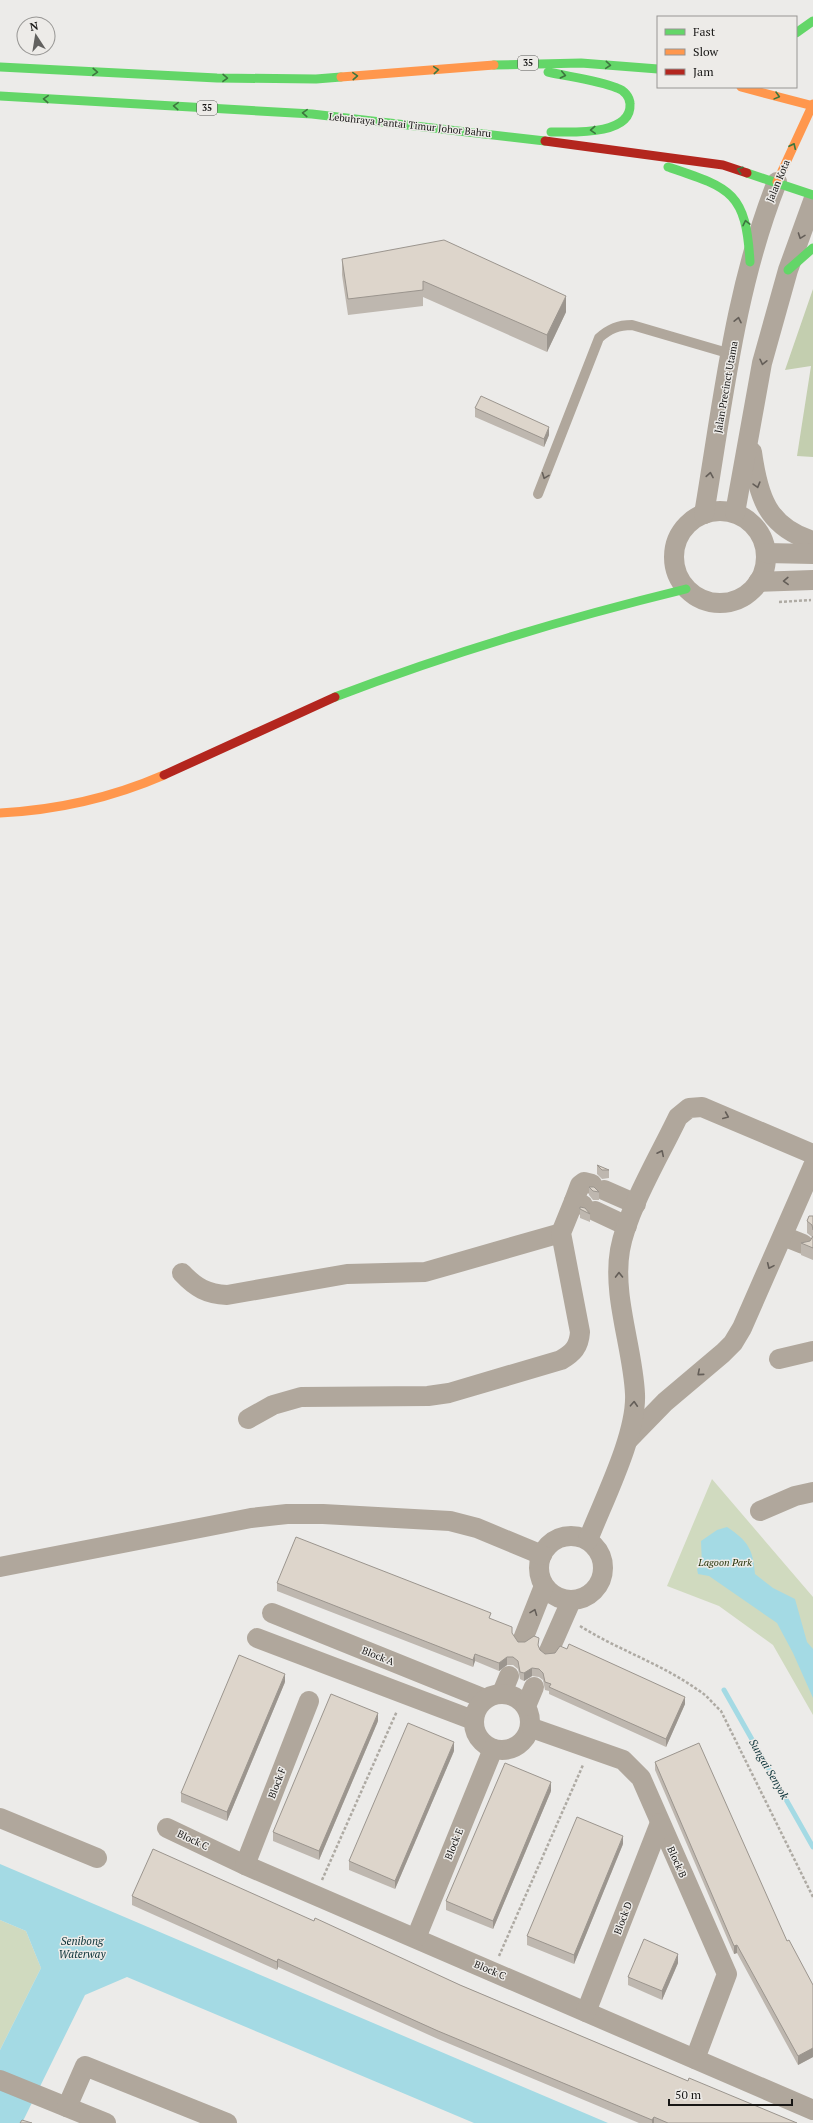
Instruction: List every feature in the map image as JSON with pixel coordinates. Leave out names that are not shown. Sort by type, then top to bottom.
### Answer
[{"type":"main road","points":[[797,32],[813,21]]},
{"type":"main road","name":"35","points":[[0,67],[217,78],[316,79],[511,64],[581,63],[657,69]]},
{"type":"main road","points":[[494,134],[610,128],[619,126],[624,122],[630,111],[628,97],[618,88],[511,64]]},
{"type":"main road","points":[[745,88],[813,105]]},
{"type":"main road","name":"Lebuhraya Pantai Timur Johor Bahru","points":[[0,96],[312,114],[494,134],[723,165],[813,195]]},
{"type":"main road","name":"Jalan Kota","points":[[777,182],[813,105]]},
{"type":"main road","points":[[624,152],[706,180],[734,198],[744,215],[750,262]]},
{"type":"main road","points":[[788,270],[813,248]]},
{"type":"main road","points":[[0,813],[29,813],[70,806],[129,790],[332,697],[441,658],[546,625],[686,589]]},
{"type":"street","name":"Jalan Kota","points":[[750,262],[765,212],[777,182]]},
{"type":"street","points":[[735,513],[762,363],[788,270],[813,201]]},
{"type":"street","name":"Jalan Precinct Utama","points":[[704,514],[731,354],[750,262]]},
{"type":"street","points":[[750,432],[756,479],[768,510],[788,530],[800,537],[813,541]]},
{"type":"street","points":[[714,511],[735,513],[744,518],[756,529],[764,543],[766,553],[763,573],[751,591],[741,598],[730,602],[718,603],[706,601],[686,589],[675,569],[675,546],[678,536],[685,526],[704,514],[714,511]]},
{"type":"street","points":[[766,553],[813,554]]},
{"type":"street","points":[[758,582],[813,580]]},
{"type":"street","points":[[588,1540],[627,1442],[634,1409],[635,1394],[620,1292],[620,1250],[627,1226],[636,1204],[678,1117],[689,1108],[702,1107],[813,1154]]},
{"type":"street","points":[[627,1442],[660,1407],[733,1343],[742,1328],[813,1166]]},
{"type":"street","points":[[584,1205],[580,1185],[584,1182],[636,1204]]},
{"type":"street","points":[[584,1205],[627,1226]]},
{"type":"street","points":[[182,1273],[193,1285],[203,1291],[215,1295],[227,1295],[347,1274],[425,1272],[561,1233],[584,1205]]},
{"type":"street","points":[[794,1209],[813,1218]]},
{"type":"street","points":[[248,1419],[272,1405],[301,1397],[428,1396],[450,1393],[560,1360],[571,1355],[580,1340],[580,1332],[561,1233]]},
{"type":"street","points":[[783,1236],[802,1244]]},
{"type":"street","points":[[779,1359],[813,1351]]},
{"type":"street","points":[[760,1511],[795,1496],[813,1492]]},
{"type":"street","points":[[0,1567],[251,1518],[287,1514],[323,1514],[450,1521],[477,1528],[542,1555]]},
{"type":"street","points":[[549,1651],[568,1609],[581,1599],[591,1594],[598,1587],[603,1577],[604,1566],[602,1556],[596,1547],[588,1540],[577,1536],[566,1536],[556,1540],[548,1546],[542,1555],[539,1566],[540,1576],[544,1586],[551,1594],[560,1599],[568,1609]]},
{"type":"street","points":[[523,1639],[544,1586]]},
{"type":"street","name":"Block A","points":[[272,1613],[498,1690]]},
{"type":"street","points":[[257,1638],[473,1720]]},
{"type":"street","points":[[526,1706],[534,1687]]},
{"type":"street","points":[[498,1690],[515,1697],[526,1706],[530,1713],[532,1728],[520,1745],[502,1750],[493,1749],[478,1738],[473,1720],[475,1712],[498,1690]]},
{"type":"street","name":"Block F","points":[[245,1865],[309,1701]]},
{"type":"street","name":"Block B","points":[[532,1728],[623,1760],[641,1778],[727,1974],[695,2059]]},
{"type":"street","name":"Block E","points":[[416,1938],[493,1749]]},
{"type":"street","points":[[0,1818],[97,1858]]},
{"type":"street","name":"Block D","points":[[586,2012],[660,1823]]},
{"type":"street","name":"Block C","points":[[167,1828],[245,1865],[813,2110]]},
{"type":"street","points":[[67,2107],[85,2066],[227,2123]]},
{"type":"street","points":[[0,2080],[106,2123]]},
{"type":"lane","points":[[538,494],[599,338],[606,332],[620,326],[632,325],[731,354]]},
{"type":"path","points":[[779,602],[813,600]]},
{"type":"path","points":[[568,1609],[600,1639],[668,1670],[700,1690],[721,1711],[813,1897]]},
{"type":"path","points":[[316,1895],[404,1694]]},
{"type":"path","points":[[492,1971],[590,1748]]},
{"type":"green space","points":[[813,289],[813,457],[797,456],[811,366],[785,370]]},
{"type":"green space","name":"Lagoon Park","points":[[712,1479],[813,1597],[813,1715],[773,1645],[719,1606],[667,1586]]},
{"type":"green space","points":[[0,1920],[26,1931],[41,1968],[0,2050]]},
{"type":"water","points":[[727,1527],[745,1541],[748,1546],[753,1558],[755,1574],[773,1588],[795,1599],[807,1642],[813,1649],[813,1698],[793,1653],[777,1623],[709,1576],[698,1574],[697,1569],[702,1565],[701,1541],[717,1530]]},
{"type":"water","name":"Senibong Waterway","points":[[0,1864],[608,2123],[474,2123],[127,1977],[85,1995],[22,2123],[0,2123],[0,2050],[41,1968],[26,1931],[0,1920]]},
{"type":"building","points":[[444,240],[566,296],[547,335],[423,281],[423,290],[348,299],[342,259]]},
{"type":"building","points":[[481,396],[549,427],[544,439],[475,408]]},
{"type":"building","points":[[597,1165],[609,1170],[602,1170]]},
{"type":"building","points":[[589,1187],[594,1187],[599,1192],[593,1191]]},
{"type":"building","points":[[580,1207],[585,1208],[590,1214],[580,1209]]},
{"type":"building","points":[[809,1216],[813,1216],[813,1230],[812,1225],[807,1221]]},
{"type":"building","points":[[813,1236],[813,1248],[801,1243],[810,1241]]},
{"type":"building","points":[[296,1537],[491,1613],[489,1618],[512,1627],[512,1633],[518,1642],[525,1642],[534,1636],[539,1638],[538,1645],[540,1650],[545,1654],[555,1653],[560,1646],[567,1649],[569,1644],[685,1697],[666,1739],[549,1687],[551,1684],[545,1682],[543,1673],[539,1669],[532,1668],[524,1673],[520,1672],[518,1661],[513,1657],[507,1657],[499,1663],[475,1654],[473,1660],[277,1583]]},
{"type":"building","points":[[239,1655],[285,1674],[227,1812],[181,1793]]},
{"type":"building","points":[[331,1694],[378,1713],[319,1851],[273,1832]]},
{"type":"building","points":[[408,1723],[454,1742],[395,1881],[349,1861]]},
{"type":"building","points":[[699,1743],[787,1941],[789,1940],[813,1985],[813,2048],[798,2056],[737,1945],[734,1946],[655,1762]]},
{"type":"building","points":[[505,1763],[551,1782],[493,1921],[446,1901]]},
{"type":"building","points":[[577,1817],[623,1836],[574,1955],[527,1936]]},
{"type":"building","points":[[153,1849],[314,1921],[315,1918],[460,1985],[688,2081],[689,2078],[797,2123],[668,2123],[654,2117],[652,2120],[438,2031],[278,1959],[277,1962],[132,1896]]},
{"type":"building","points":[[644,1939],[678,1954],[662,1991],[628,1977]]},
{"type":"building","points":[[22,2120],[32,2123],[20,2123]]},
{"type":"waterway","name":"Sungai Senyok","points":[[724,1690],[813,1847]]},
{"type":"traffic: fast","points":[[797,32],[813,21]]},
{"type":"traffic: fast","points":[[494,65],[581,63],[657,69]]},
{"type":"traffic: fast","points":[[0,67],[217,78],[316,79],[341,77]]},
{"type":"traffic: fast","points":[[548,72],[609,85],[624,92],[630,101],[628,114],[621,122],[611,127],[585,132],[551,132]]},
{"type":"traffic: fast","points":[[0,96],[312,114],[545,141]]},
{"type":"traffic: fast","points":[[668,167],[707,181],[721,188],[731,196],[739,207],[744,221],[748,239],[750,262]]},
{"type":"traffic: fast","points":[[747,173],[813,195]]},
{"type":"traffic: fast","points":[[788,270],[813,248]]},
{"type":"traffic: fast","points":[[335,697],[509,637],[686,589]]},
{"type":"traffic: slow","points":[[341,77],[494,65]]},
{"type":"traffic: slow","points":[[745,88],[813,106]]},
{"type":"traffic: slow","points":[[777,182],[813,104]]},
{"type":"traffic: slow","points":[[0,813],[43,809],[84,802],[124,790],[164,775]]},
{"type":"traffic: jam","points":[[545,141],[723,165],[747,173]]},
{"type":"traffic: jam","points":[[164,775],[335,697]]}]
